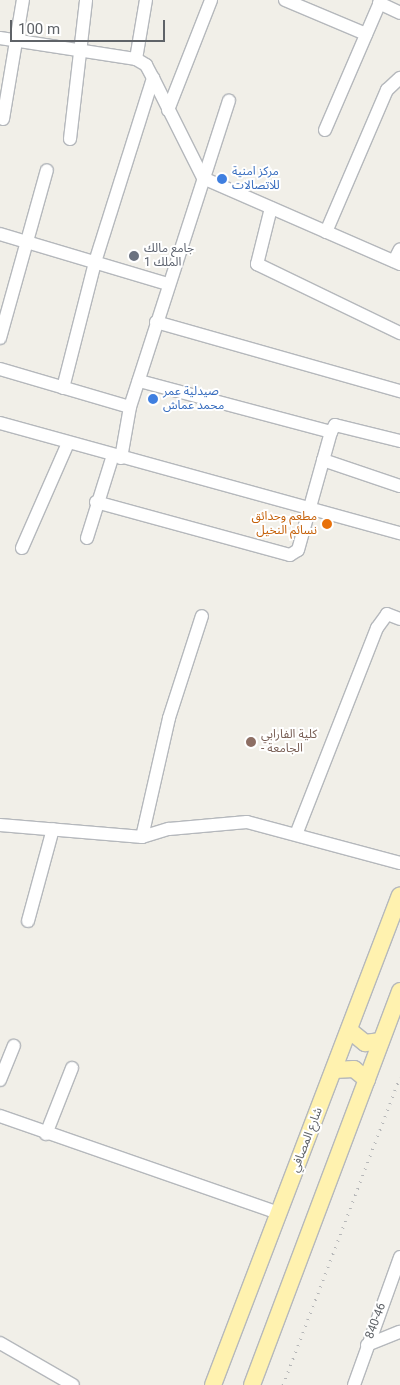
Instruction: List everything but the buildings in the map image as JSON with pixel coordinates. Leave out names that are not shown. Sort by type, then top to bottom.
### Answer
[{"type":"main road","name":"شارع المصافي","points":[[213,1385],[400,895]]},
{"type":"main road","points":[[252,1385],[400,991]]},
{"type":"main road","points":[[349,1030],[365,1042],[381,1041]]},
{"type":"main road","points":[[334,1070],[354,1069],[367,1080]]},
{"type":"street","points":[[3,119],[23,0]]},
{"type":"street","points":[[70,139],[86,0]]},
{"type":"street","points":[[136,59],[146,0]]},
{"type":"street","points":[[168,110],[211,0]]},
{"type":"street","points":[[285,0],[366,34]]},
{"type":"street","points":[[325,130],[380,2],[400,13]]},
{"type":"street","points":[[0,38],[136,59],[146,65],[203,178],[397,263],[400,249]]},
{"type":"street","points":[[63,388],[96,262],[153,78]]},
{"type":"street","points":[[326,232],[387,90],[400,78]]},
{"type":"street","points":[[86,538],[96,502],[117,457],[156,322],[228,101]]},
{"type":"street","points":[[0,338],[47,170]]},
{"type":"street","points":[[271,208],[257,264],[400,333]]},
{"type":"street","points":[[0,234],[168,284]]},
{"type":"street","points":[[156,322],[400,391]]},
{"type":"street","points":[[0,369],[130,407]]},
{"type":"street","points":[[138,381],[331,432]]},
{"type":"street","points":[[0,423],[117,457],[400,533]]},
{"type":"street","points":[[96,502],[290,555],[298,550],[308,507],[331,432],[335,425],[400,441]]},
{"type":"street","points":[[22,548],[68,443]]},
{"type":"street","points":[[323,460],[400,486]]},
{"type":"street","points":[[297,832],[377,628],[387,614],[400,619]]},
{"type":"street","points":[[142,837],[169,718],[202,616]]},
{"type":"street","points":[[0,825],[142,837],[169,829],[247,822],[297,832],[400,863]]},
{"type":"street","points":[[28,921],[53,829]]},
{"type":"street","points":[[0,1080],[14,1046]]},
{"type":"street","points":[[46,1134],[72,1068]]},
{"type":"street","points":[[0,1116],[46,1134],[279,1213]]},
{"type":"street","name":"840-46","points":[[354,1385],[400,1257]]},
{"type":"street","points":[[367,1345],[400,1332]]},
{"type":"street","points":[[0,1343],[73,1385]]},
{"type":"railway","points":[[283,1385],[400,1077]]},
{"type":"place","name":"مركز امنية للاتصالات","points":[[222,179]]},
{"type":"place","name":"جامع مالك الملك 1","points":[[134,256]]},
{"type":"place","name":"صيدلية عمر محمد عماش","points":[[153,399]]},
{"type":"place","name":"مطعم وحدائق نسائم النخيل","points":[[327,524]]},
{"type":"place","name":"كلية الفارابي - الجامعة","points":[[251,742]]}]
